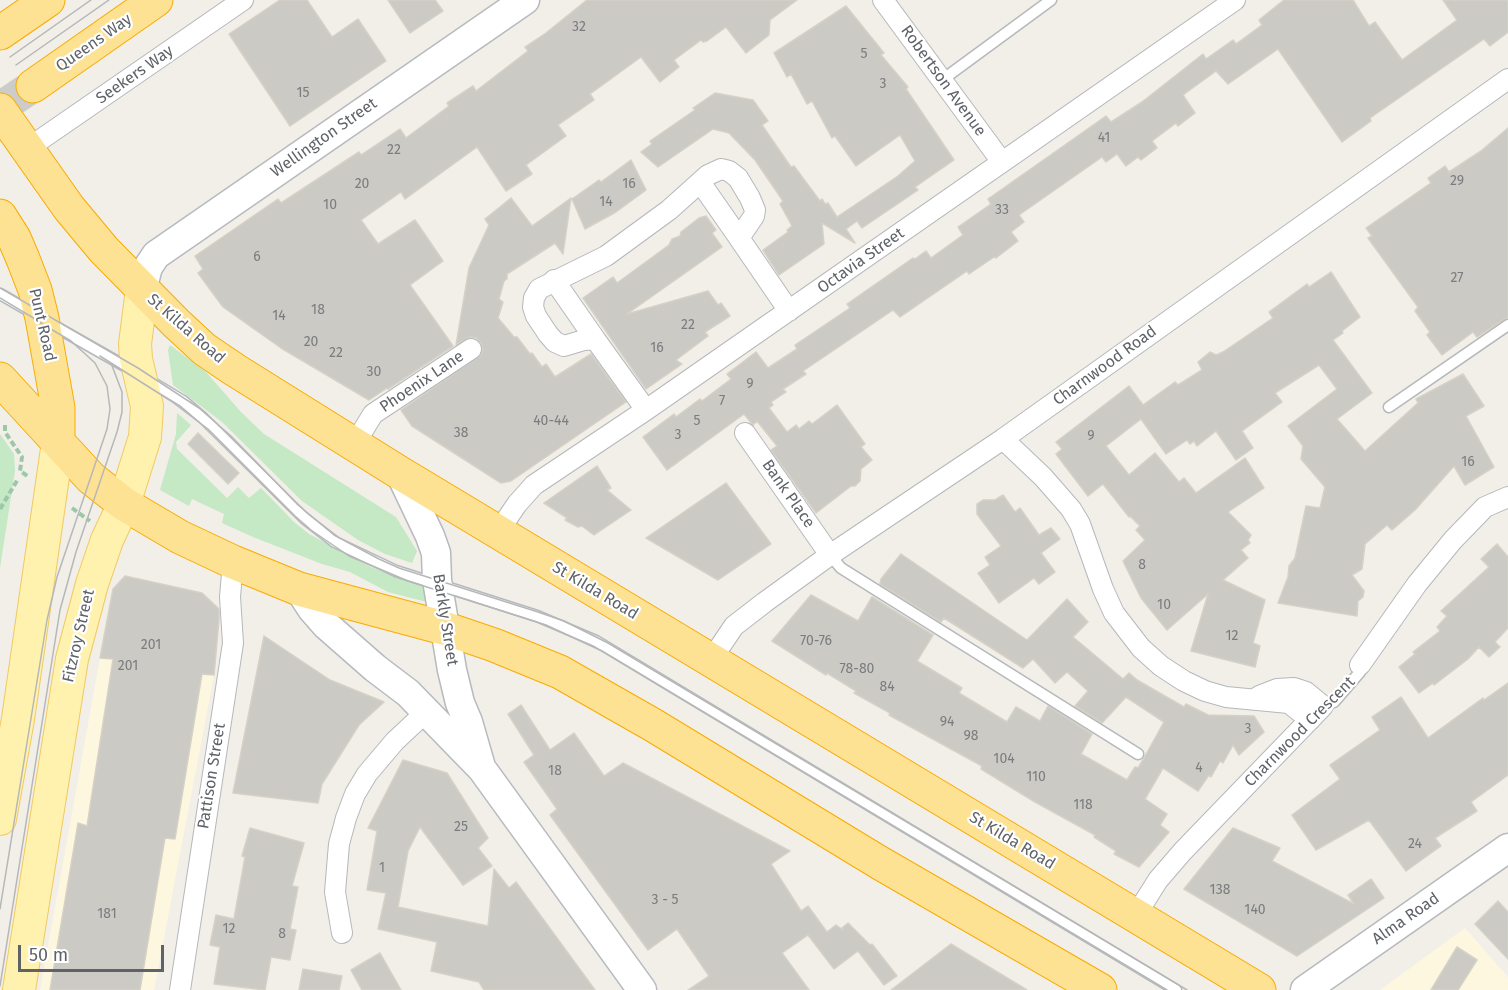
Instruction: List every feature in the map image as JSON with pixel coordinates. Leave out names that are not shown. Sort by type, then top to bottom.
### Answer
[{"type":"highway","points":[[0,33],[48,0]]},
{"type":"highway","name":"Queens Way","points":[[33,86],[156,0]]},
{"type":"highway","name":"St Kilda Road","points":[[14,131],[69,208],[104,250],[204,349],[265,390],[400,473],[1260,990]]},
{"type":"highway","name":"Punt Road","points":[[0,216],[14,238],[27,268],[42,318],[58,408],[58,442]]},
{"type":"highway","points":[[0,379],[91,478],[124,504],[180,537],[299,589],[444,628],[494,645],[549,668],[599,694],[880,863],[1100,990]]},
{"type":"main road","name":"Wellington Street","points":[[142,290],[148,267],[156,255],[525,0]]},
{"type":"main road","name":"Fitzroy Street","points":[[19,990],[72,659],[92,584],[138,465],[147,427],[146,397],[136,359],[135,336],[142,290]]},
{"type":"main road","points":[[0,819],[18,719],[58,442]]},
{"type":"main road","name":"Barkly Street","points":[[400,473],[430,536],[436,554],[437,584],[458,695],[482,769]]},
{"type":"main road","name":"Barkly Street","points":[[299,589],[326,625],[375,668],[408,693],[482,769],[642,990]]},
{"type":"main road","name":"Alma Road","points":[[1305,990],[1508,848]]},
{"type":"street","name":"Seekers Way","points":[[14,131],[243,0]]},
{"type":"street","name":"Robertson Avenue","points":[[883,0],[1002,162]]},
{"type":"street","name":"Octavia Street","points":[[498,532],[517,504],[534,485],[646,410],[1235,0]]},
{"type":"street","name":"Charnwood Road","points":[[711,660],[734,626],[830,555],[1003,440],[1508,79]]},
{"type":"street","points":[[595,339],[560,345],[543,327],[534,307],[534,298],[539,289],[585,267],[625,243],[669,210],[712,172],[721,169],[729,171],[738,178],[750,198],[755,213],[739,238]]},
{"type":"street","points":[[700,182],[789,311]]},
{"type":"street","points":[[554,280],[646,410]]},
{"type":"street","name":"Phoenix Lane","points":[[354,445],[373,414],[471,349]]},
{"type":"street","name":"Bank Place","points":[[745,434],[830,555]]},
{"type":"street","points":[[1003,440],[1048,483],[1071,509],[1080,524],[1110,605],[1126,631],[1161,666],[1184,681],[1205,691],[1226,697],[1245,698],[1260,696],[1277,689],[1294,688],[1306,692],[1317,713]]},
{"type":"street","name":"Charnwood Crescent","points":[[1360,665],[1443,551],[1485,507],[1508,497]]},
{"type":"street","name":"Pattison Street","points":[[180,990],[233,643],[230,597],[233,562]]},
{"type":"street","points":[[342,933],[334,892],[339,844],[355,794],[367,774],[395,741],[426,712]]},
{"type":"street","name":"Charnwood Crescent","points":[[1137,915],[1171,863],[1317,713]]},
{"type":"lane","points":[[942,80],[1051,0]]},
{"type":"lane","points":[[0,294],[183,401],[304,518],[335,542],[396,571],[537,616],[596,641],[1176,990]]},
{"type":"lane","points":[[1389,407],[1508,325]]},
{"type":"lane","points":[[830,555],[841,568],[1138,754]]},
{"type":"lane","name":"Charnwood Crescent","points":[[1317,713],[1334,702],[1360,672],[1360,665]]},
{"type":"path","points":[[5,425],[5,432],[22,457],[20,471],[29,477]]},
{"type":"path","points":[[0,509],[18,479]]},
{"type":"path","points":[[74,509],[89,521]]},
{"type":"shaded area","points":[[100,658],[214,675],[154,990],[40,990]]},
{"type":"shaded area","points":[[1465,928],[1508,977],[1508,990],[1380,990]]},
{"type":"green space","points":[[170,345],[206,372],[264,434],[396,517],[417,551],[412,563],[385,554],[358,540],[302,501],[222,422],[173,385],[168,350]]},
{"type":"green space","points":[[177,413],[191,425],[176,442],[177,449],[227,498],[238,487],[249,498],[261,488],[309,534],[373,568],[424,586],[427,602],[388,592],[350,572],[322,564],[253,537],[222,523],[224,514],[192,499],[189,506],[160,490],[176,434]]},
{"type":"green space","points":[[0,434],[14,454],[15,471],[0,568]]},
{"type":"building","points":[[280,0],[307,0],[332,37],[358,19],[386,61],[290,126],[229,34]]},
{"type":"building","points":[[388,0],[435,0],[443,11],[410,33]]},
{"type":"building","points":[[587,0],[797,0],[770,20],[769,35],[746,53],[726,27],[707,41],[701,40],[674,60],[679,67],[660,82],[641,57],[590,94],[594,100],[558,125],[566,136],[526,165],[532,174],[506,191],[477,147],[405,199],[401,192],[361,220],[378,244],[415,220],[443,261],[410,285],[453,346],[369,400],[281,348],[223,307],[198,273],[203,269],[195,256],[278,199],[281,203],[359,152],[361,155],[400,129],[406,138],[449,106],[447,103],[473,86],[476,91],[528,51],[525,47]]},
{"type":"building","points":[[1284,0],[1353,0],[1369,26],[1375,22],[1402,60],[1457,20],[1443,0],[1508,0],[1508,32],[1490,46],[1484,39],[1370,118],[1371,121],[1342,142],[1278,49],[1228,84],[1216,71],[1183,95],[1195,113],[1178,126],[1176,123],[1152,141],[1157,148],[1141,160],[1138,157],[1126,166],[1117,154],[1106,162],[1102,157],[1019,215],[1024,222],[1011,232],[1018,241],[996,258],[994,257],[969,274],[967,271],[900,317],[893,310],[803,371],[806,374],[783,389],[786,392],[771,402],[773,405],[769,408],[787,432],[796,425],[799,429],[809,421],[812,424],[837,405],[865,444],[861,447],[872,460],[861,469],[860,481],[855,486],[851,486],[816,513],[771,450],[777,446],[757,421],[753,425],[744,414],[667,470],[643,437],[674,414],[676,417],[700,399],[702,401],[731,379],[727,374],[756,352],[768,368],[797,349],[795,345],[850,308],[847,304],[913,258],[915,259],[926,251],[931,258],[963,235],[958,227],[991,204],[988,199],[1106,116],[1111,122],[1142,102],[1203,54],[1206,59],[1233,40],[1236,44],[1262,25],[1259,20]]},
{"type":"building","points":[[846,6],[884,53],[881,55],[908,87],[906,89],[954,160],[915,187],[918,190],[862,228],[857,221],[846,229],[855,243],[822,223],[824,244],[779,275],[763,250],[788,232],[787,230],[792,226],[780,204],[783,201],[755,160],[729,133],[713,129],[658,167],[641,152],[652,144],[650,141],[715,93],[753,100],[768,121],[762,125],[791,167],[794,166],[820,201],[822,199],[825,204],[828,203],[837,217],[898,176],[915,161],[900,135],[856,166],[835,136],[832,138],[812,101],[807,104],[791,74],[787,77],[774,53]]},
{"type":"building","points":[[1508,128],[1508,317],[1477,337],[1473,332],[1442,355],[1427,335],[1430,332],[1415,311],[1418,307],[1368,238],[1372,236],[1366,228],[1431,183],[1428,178],[1445,166],[1449,172],[1481,151]]},
{"type":"building","points":[[631,160],[646,190],[616,212],[585,229],[572,199],[599,180],[601,182]]},
{"type":"building","points":[[511,198],[532,226],[571,198],[563,254],[555,243],[507,274],[499,299],[503,302],[498,318],[530,354],[532,353],[542,367],[546,364],[555,377],[591,354],[626,402],[511,481],[501,483],[412,426],[401,410],[481,355],[483,349],[476,338],[470,337],[456,345],[469,268],[489,225],[485,219]]},
{"type":"building","points":[[706,216],[716,230],[712,233],[722,247],[627,314],[708,291],[718,305],[721,303],[730,316],[705,332],[708,336],[676,360],[682,364],[646,389],[583,298],[613,277],[617,283],[669,245],[672,239],[680,236],[681,232],[699,218]]},
{"type":"building","points":[[1331,272],[1360,317],[1333,340],[1372,393],[1337,419],[1365,451],[1418,403],[1416,399],[1463,374],[1484,406],[1466,416],[1494,467],[1465,485],[1454,466],[1415,510],[1392,530],[1387,525],[1365,544],[1362,569],[1352,575],[1364,591],[1363,597],[1358,601],[1357,616],[1278,603],[1288,577],[1289,566],[1295,558],[1306,506],[1320,508],[1325,487],[1301,459],[1303,446],[1288,426],[1337,389],[1319,365],[1275,393],[1282,402],[1242,431],[1253,448],[1236,460],[1216,431],[1197,446],[1194,441],[1190,444],[1187,440],[1166,454],[1141,419],[1106,446],[1129,475],[1155,453],[1179,482],[1184,478],[1196,493],[1245,458],[1264,488],[1228,512],[1251,535],[1248,540],[1250,543],[1241,550],[1248,558],[1223,580],[1265,600],[1253,643],[1260,646],[1255,667],[1191,651],[1208,594],[1167,630],[1141,598],[1123,561],[1145,540],[1136,530],[1140,526],[1129,517],[1103,484],[1088,496],[1056,454],[1062,449],[1056,442],[1129,386],[1143,405],[1175,382],[1178,385],[1202,370],[1198,362],[1210,352],[1216,355],[1223,352],[1273,318],[1269,312],[1307,284],[1309,287]]},
{"type":"building","points":[[198,433],[239,473],[228,484],[188,444]]},
{"type":"building","points":[[597,466],[611,488],[607,490],[631,510],[594,535],[582,526],[578,527],[565,520],[567,518],[544,503]]},
{"type":"building","points":[[726,483],[771,544],[718,580],[646,538]]},
{"type":"building","points":[[1003,495],[1015,512],[1020,508],[1039,535],[1051,528],[1060,539],[1041,553],[1055,572],[1039,584],[1034,578],[999,603],[978,573],[990,565],[985,557],[1001,546],[977,514],[977,504],[983,500],[995,500]]},
{"type":"building","points":[[1497,544],[1508,557],[1508,628],[1495,642],[1500,647],[1489,657],[1479,647],[1468,659],[1434,685],[1433,683],[1419,693],[1399,667],[1415,654],[1413,652],[1440,631],[1437,627],[1447,616],[1441,611],[1489,567],[1481,559]]},
{"type":"building","points":[[901,554],[1027,640],[1067,599],[1088,622],[1073,637],[1123,679],[1129,673],[1184,707],[1186,704],[1208,715],[1254,716],[1264,732],[1239,755],[1233,745],[1223,763],[1220,761],[1211,777],[1209,775],[1198,791],[1163,768],[1145,799],[1167,814],[1160,825],[1169,832],[1139,867],[1114,854],[1116,851],[1094,837],[1095,835],[1035,802],[981,769],[982,766],[889,715],[890,713],[854,693],[856,691],[772,641],[811,595],[858,621],[872,597],[933,635],[917,661],[962,688],[959,693],[1007,722],[1016,707],[1040,721],[1048,706],[1092,734],[1081,754],[1127,780],[1135,767],[1138,768],[1164,722],[1126,697],[1102,723],[1075,706],[1088,691],[1067,672],[1055,683],[1033,659],[1023,668],[944,618],[941,622],[880,584],[881,579]]},
{"type":"building","points":[[125,576],[202,593],[219,609],[214,675],[202,674],[175,839],[165,838],[140,990],[50,990],[78,823],[87,826],[113,659],[100,658],[113,589]]},
{"type":"building","points":[[264,636],[330,680],[384,702],[359,725],[322,784],[318,803],[233,793]]},
{"type":"building","points":[[1508,683],[1508,775],[1471,802],[1477,811],[1435,838],[1441,846],[1406,871],[1369,820],[1316,850],[1292,815],[1340,779],[1330,765],[1380,730],[1372,717],[1401,697],[1428,738],[1483,698],[1484,700]]},
{"type":"building","points":[[521,705],[550,750],[574,733],[604,776],[623,763],[790,851],[771,864],[801,911],[808,906],[827,932],[836,925],[843,930],[842,928],[848,923],[870,945],[872,944],[897,976],[884,985],[858,951],[834,969],[808,935],[782,953],[809,990],[688,990],[709,976],[677,929],[648,950],[550,815],[557,809],[524,762],[534,755],[508,714]]},
{"type":"building","points":[[403,760],[447,773],[488,838],[478,848],[492,866],[463,885],[420,827],[408,851],[398,907],[488,926],[494,869],[509,888],[516,882],[595,990],[484,990],[479,982],[431,971],[437,942],[378,929],[386,893],[367,890],[377,831],[368,828]]},
{"type":"building","points":[[250,828],[304,843],[292,886],[298,887],[290,929],[296,930],[290,960],[271,957],[265,990],[214,984],[220,947],[210,945],[216,915],[234,919],[245,857],[242,856]]},
{"type":"building","points":[[1233,828],[1280,848],[1272,861],[1354,904],[1348,895],[1371,879],[1384,898],[1297,956],[1184,889]]},
{"type":"building","points":[[1498,901],[1508,912],[1508,959],[1475,924]]},
{"type":"building","points":[[951,944],[1027,990],[891,990]]},
{"type":"building","points":[[1457,947],[1477,960],[1458,990],[1431,990]]},
{"type":"building","points":[[380,953],[401,990],[362,990],[351,970]]},
{"type":"building","points":[[303,969],[342,976],[339,990],[299,990]]},
{"type":"tunnel","points":[[0,108],[33,86]]},
{"type":"tram line","points":[[10,57],[91,0]]},
{"type":"tram line","points":[[16,65],[109,0]]},
{"type":"tram line","points":[[0,288],[138,368],[199,408],[231,436],[298,505],[334,535],[399,568],[564,621],[608,643],[1187,990]]},
{"type":"tram line","points":[[0,298],[40,322]]},
{"type":"tram line","points":[[0,909],[47,620],[57,577],[107,429],[110,409],[107,386],[95,363],[71,341],[34,319]]},
{"type":"tram line","points":[[100,356],[171,401],[208,429],[295,516],[349,556],[408,581],[546,625],[602,651],[1167,990]]},
{"type":"tram line","points":[[0,986],[60,610],[76,552],[122,412],[122,392],[111,363]]}]
